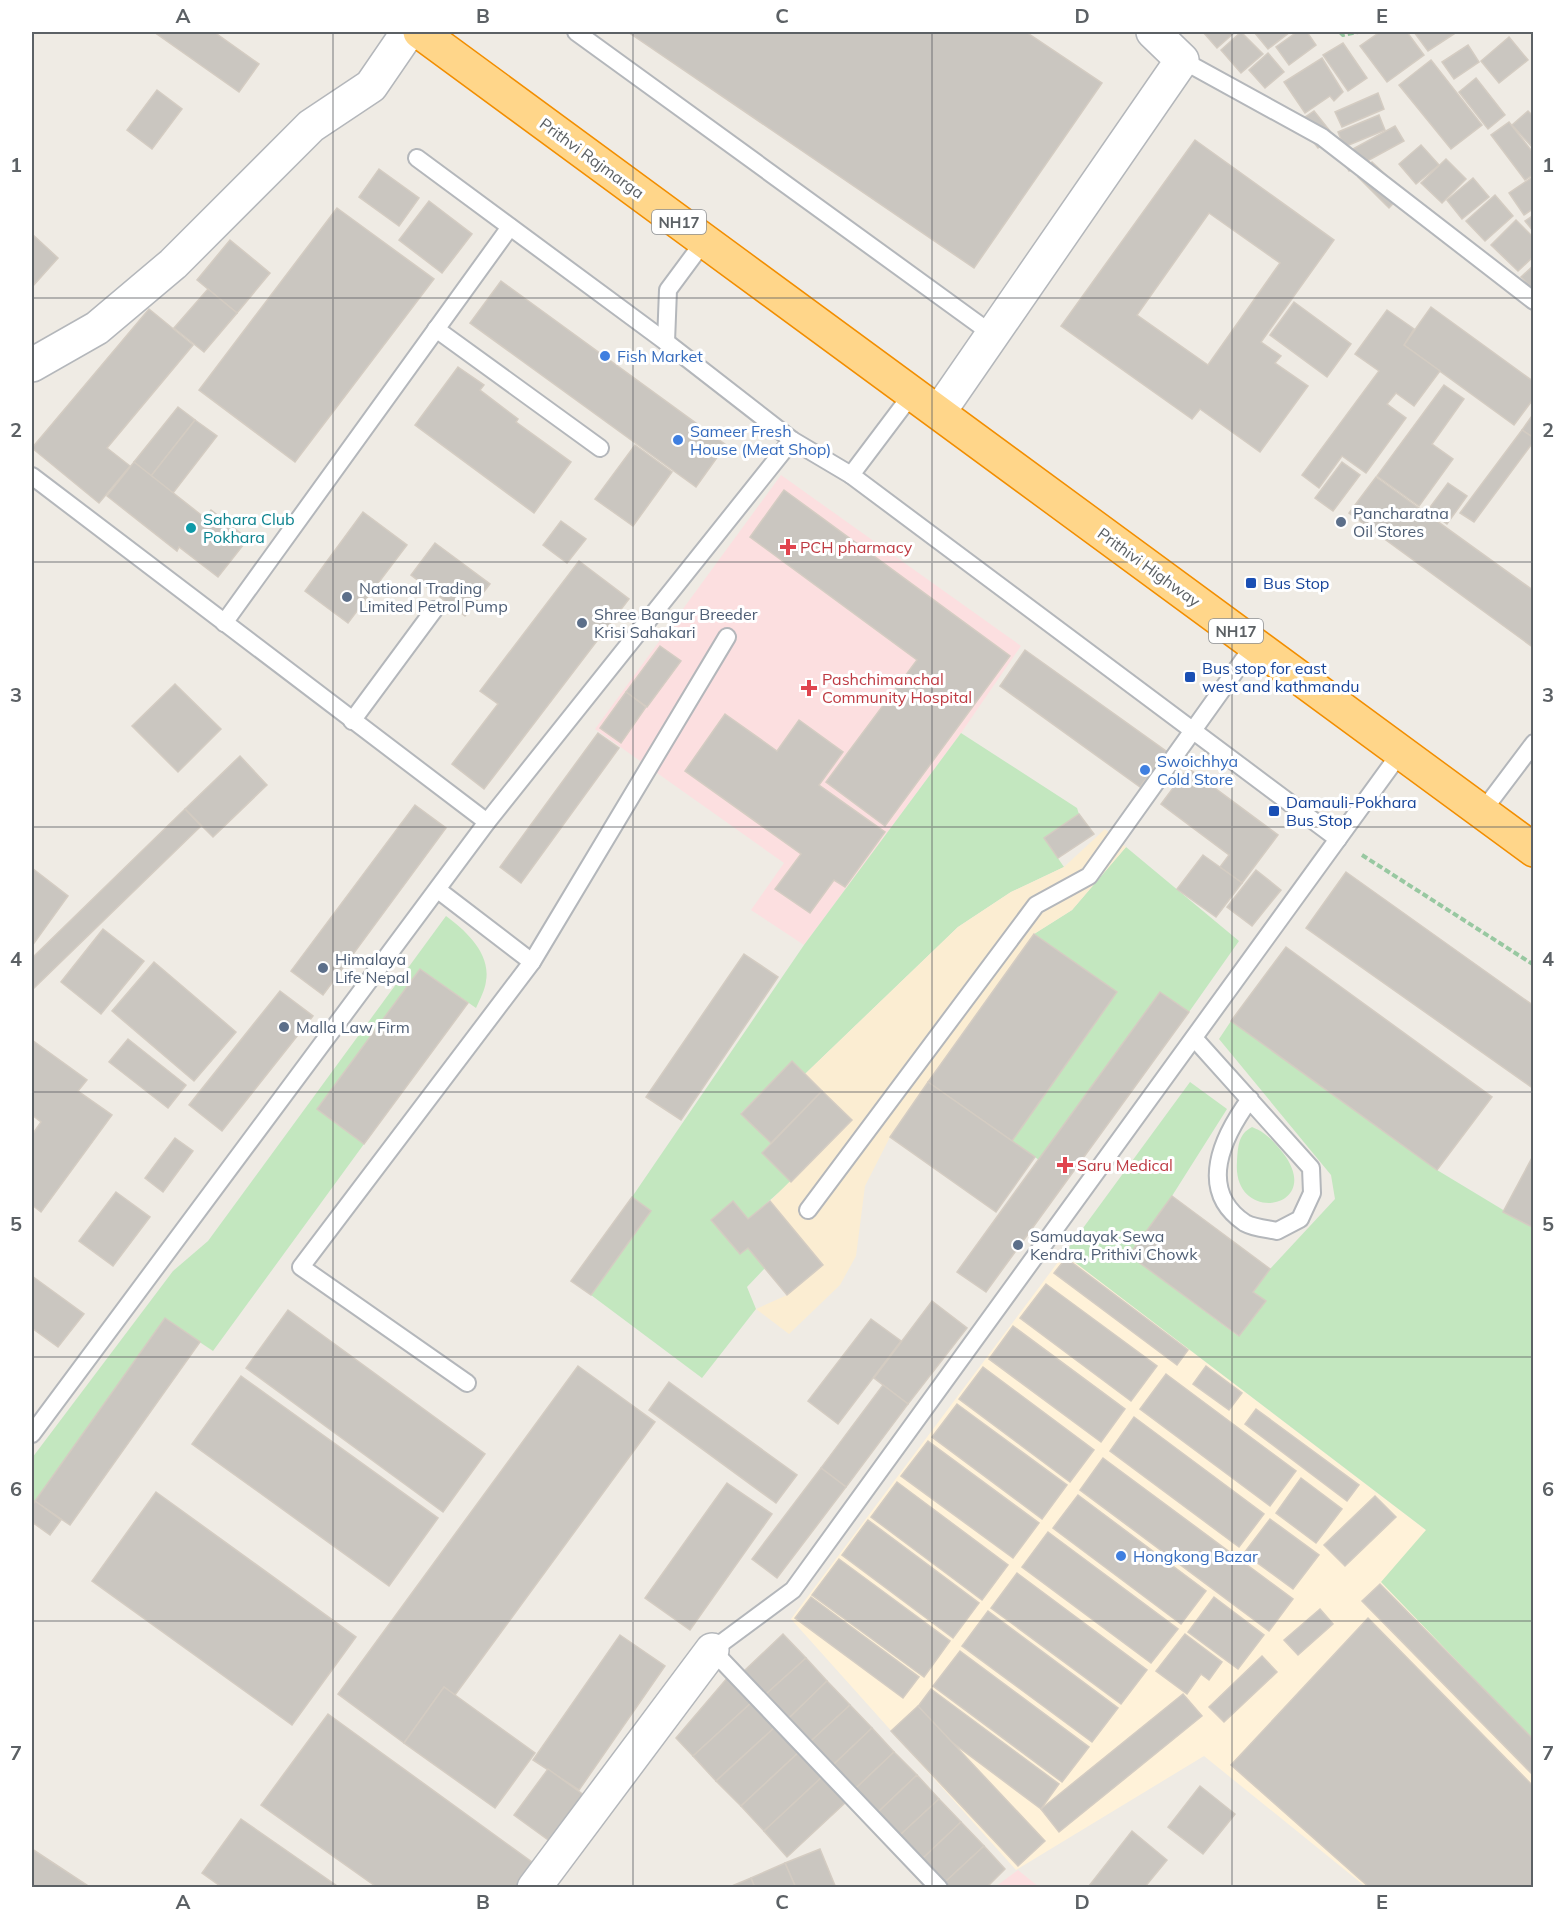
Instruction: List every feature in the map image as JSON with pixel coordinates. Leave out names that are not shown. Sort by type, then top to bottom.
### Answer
[{"type":"highway","name":"Prithvi Rajmarga","points":[[420,32],[939,412]]},
{"type":"highway","name":"Prithivi Highway","points":[[939,412],[1533,850]]},
{"type":"street","points":[[32,365],[97,328],[173,264],[311,126],[371,86],[408,32]]},
{"type":"street","points":[[939,412],[1182,60],[1153,32]]},
{"type":"street","points":[[534,1887],[712,1650]]},
{"type":"lane","points":[[576,32],[992,334]]},
{"type":"lane","points":[[1182,60],[1322,136],[1533,301]]},
{"type":"lane","points":[[417,158],[666,342],[792,440],[851,476],[1338,840]]},
{"type":"lane","points":[[224,623],[510,227]]},
{"type":"lane","points":[[666,342],[668,290],[705,240]]},
{"type":"lane","points":[[436,329],[600,448]]},
{"type":"lane","points":[[851,476],[912,394]]},
{"type":"lane","points":[[32,1434],[487,822],[792,440]]},
{"type":"lane","points":[[32,476],[487,822]]},
{"type":"lane","points":[[352,721],[434,610]]},
{"type":"lane","points":[[467,1383],[301,1267],[532,962],[727,637]]},
{"type":"lane","points":[[808,1210],[1036,904],[1089,876],[1254,645]]},
{"type":"lane","points":[[1482,812],[1533,743]]},
{"type":"lane","points":[[939,1887],[712,1650],[793,1590],[1401,753]]},
{"type":"lane","points":[[438,890],[532,962]]},
{"type":"lane","points":[[1194,1038],[1251,1100],[1311,1167],[1312,1193],[1300,1219],[1277,1231],[1247,1224],[1226,1206],[1218,1178],[1221,1148],[1233,1122],[1251,1100]]},
{"type":"path","points":[[1340,32],[1343,35],[1358,32]]},
{"type":"path","points":[[1338,840],[1533,965]]},
{"type":"shaded area","name":"Pashchimanchal Community Hospital","points":[[781,475],[1021,646],[961,733],[804,945],[751,910],[784,863],[595,729]]},
{"type":"shaded area","name":"Hongkong Bazar","points":[[1064,1254],[1426,1530],[1533,1740],[1533,1887],[1366,1887],[1204,1756],[1016,1870],[791,1619]]},
{"type":"shaded area","points":[[1018,1870],[1039,1887],[995,1887]]},
{"type":"green space","points":[[961,733],[1077,808],[1079,814],[1044,838],[1064,867],[1011,892],[958,927],[805,1074],[792,1062],[741,1113],[771,1143],[762,1153],[791,1182],[748,1219],[733,1201],[711,1220],[740,1254],[748,1248],[765,1268],[747,1287],[756,1309],[702,1378],[591,1295],[651,1211],[632,1197],[804,945]]},
{"type":"green space","points":[[1126,847],[1239,941],[1189,1012],[1160,992],[1039,1160],[1012,1141],[1117,992],[1034,934],[1072,910]]},
{"type":"green space","points":[[446,916],[475,943],[485,961],[485,984],[476,1008],[420,969],[317,1109],[364,1144],[213,1351],[165,1319],[32,1506],[32,1458],[173,1271],[208,1241]]},
{"type":"green space","points":[[1231,1021],[1437,1170],[1533,1228],[1533,1740],[1381,1582],[1426,1530],[1064,1254],[1190,1082],[1227,1109],[1172,1196],[1129,1255],[1238,1336],[1265,1301],[1253,1292],[1270,1269],[1335,1199],[1331,1175],[1219,1039]]},
{"type":"green space","points":[[1252,1127],[1273,1141],[1283,1153],[1293,1172],[1293,1187],[1286,1197],[1274,1202],[1261,1202],[1248,1195],[1239,1182],[1238,1146],[1241,1137]]},
{"type":"sand","points":[[1105,829],[1126,847],[1072,910],[1034,934],[890,1137],[865,1186],[856,1256],[840,1285],[789,1334],[756,1309],[787,1295],[823,1265],[770,1201],[852,1120],[805,1074],[958,927],[1011,892],[1064,867]]},
{"type":"building","points":[[154,32],[214,32],[259,64],[239,92]]},
{"type":"building","points":[[628,32],[1026,32],[1102,83],[974,268]]},
{"type":"building","points":[[1203,32],[1235,32],[1217,48]]},
{"type":"building","points":[[1241,32],[1263,54],[1241,73],[1221,50]]},
{"type":"building","points":[[1254,32],[1290,32],[1268,49]]},
{"type":"building","points":[[1297,32],[1307,32],[1316,45],[1289,65],[1276,47]]},
{"type":"building","points":[[1380,32],[1407,32],[1424,55],[1387,82],[1360,46]]},
{"type":"building","points":[[1414,32],[1453,32],[1454,34],[1428,51]]},
{"type":"building","points":[[1509,37],[1528,60],[1499,83],[1481,61]]},
{"type":"building","points":[[1343,43],[1367,78],[1348,91],[1323,55]]},
{"type":"building","points":[[1468,45],[1479,62],[1454,79],[1442,62]]},
{"type":"building","points":[[1268,53],[1284,72],[1265,88],[1249,70]]},
{"type":"building","points":[[1322,58],[1343,92],[1334,101],[1330,96],[1305,113],[1284,82]]},
{"type":"building","points":[[1431,60],[1482,125],[1451,149],[1399,85]]},
{"type":"building","points":[[1476,78],[1505,115],[1488,129],[1459,92]]},
{"type":"building","points":[[157,90],[182,109],[152,149],[127,130]]},
{"type":"building","points":[[1378,93],[1384,109],[1342,127],[1335,112]]},
{"type":"building","points":[[1314,111],[1334,136],[1318,148],[1298,122]]},
{"type":"building","points":[[1528,111],[1534,117],[1534,149],[1512,125]]},
{"type":"building","points":[[1379,115],[1385,130],[1344,147],[1338,132]]},
{"type":"building","points":[[1509,122],[1534,154],[1534,174],[1525,180],[1491,135]]},
{"type":"building","points":[[1395,126],[1404,141],[1349,171],[1340,156]]},
{"type":"building","points":[[1195,140],[1334,240],[1261,342],[1281,356],[1275,363],[1308,386],[1260,452],[1200,409],[1192,419],[1061,326]],"holes":[[[1209,213],[1280,263],[1208,365],[1137,315]]]},
{"type":"building","points":[[1421,145],[1439,165],[1416,184],[1399,164]]},
{"type":"building","points":[[1446,159],[1466,179],[1442,203],[1421,183]]},
{"type":"building","points":[[1372,162],[1404,192],[1389,208],[1358,177]]},
{"type":"building","points":[[379,169],[419,198],[399,226],[359,197]]},
{"type":"building","points":[[1534,176],[1534,208],[1524,215],[1509,193]]},
{"type":"building","points":[[1473,178],[1489,197],[1462,219],[1447,200]]},
{"type":"building","points":[[1495,195],[1513,216],[1485,241],[1466,221]]},
{"type":"building","points":[[429,201],[472,234],[442,273],[399,240]]},
{"type":"building","points":[[337,208],[434,279],[295,462],[199,390]]},
{"type":"building","points":[[1534,215],[1534,232],[1525,221]]},
{"type":"building","points":[[1516,220],[1534,238],[1534,256],[1518,271],[1491,245]]},
{"type":"building","points":[[32,234],[58,258],[32,287]]},
{"type":"building","points":[[230,240],[270,273],[237,313],[197,280]]},
{"type":"building","points":[[1534,265],[1534,290],[1521,277]]},
{"type":"building","points":[[501,281],[726,445],[696,487],[470,323]]},
{"type":"building","points":[[208,289],[237,313],[204,352],[174,328]]},
{"type":"building","points":[[1294,302],[1351,344],[1327,377],[1270,335]]},
{"type":"building","points":[[1431,307],[1534,382],[1534,398],[1514,425],[1404,345]]},
{"type":"building","points":[[149,309],[193,345],[107,448],[130,466],[99,503],[32,448]]},
{"type":"building","points":[[1387,310],[1414,329],[1404,345],[1440,371],[1414,406],[1396,393],[1387,404],[1406,418],[1366,473],[1342,456],[1319,488],[1302,475],[1379,371],[1355,354]]},
{"type":"building","points":[[458,367],[484,385],[480,390],[518,419],[516,422],[571,462],[534,513],[415,425]]},
{"type":"building","points":[[1444,385],[1464,399],[1432,444],[1453,459],[1419,506],[1377,476]]},
{"type":"building","points":[[178,407],[195,420],[151,476],[134,462]]},
{"type":"building","points":[[1534,413],[1534,438],[1522,430]]},
{"type":"building","points":[[195,420],[217,436],[173,493],[151,476]]},
{"type":"building","points":[[1522,430],[1534,438],[1534,441],[1474,522],[1460,513]]},
{"type":"building","points":[[635,445],[672,472],[633,526],[595,499]]},
{"type":"building","name":"Sahara Club Pokhara","points":[[134,462],[205,518],[211,510],[248,539],[218,577],[179,547],[177,551],[107,496]]},
{"type":"building","points":[[1342,462],[1360,475],[1333,511],[1315,498]]},
{"type":"building","points":[[1376,477],[1534,591],[1534,648],[1349,513]]},
{"type":"building","points":[[1448,483],[1467,496],[1447,524],[1428,510]]},
{"type":"building","points":[[784,490],[1010,656],[885,826],[826,782],[917,660],[750,537]]},
{"type":"building","points":[[363,512],[407,545],[348,623],[305,591]]},
{"type":"building","points":[[561,521],[586,539],[567,563],[543,545]]},
{"type":"building","points":[[435,543],[490,584],[465,616],[411,575]]},
{"type":"building","points":[[579,561],[629,599],[484,789],[452,764],[498,704],[480,691]]},
{"type":"building","points":[[660,646],[681,661],[647,707],[626,692]]},
{"type":"building","points":[[1025,650],[1166,751],[1140,787],[1000,686]]},
{"type":"building","points":[[175,684],[221,729],[178,772],[132,726]]},
{"type":"building","points":[[626,692],[646,707],[621,743],[600,728]]},
{"type":"building","points":[[725,714],[777,751],[799,720],[843,752],[819,785],[885,832],[845,887],[834,880],[810,913],[775,889],[801,854],[685,771]]},
{"type":"building","points":[[598,733],[619,748],[521,883],[500,867]]},
{"type":"building","points":[[240,756],[267,785],[213,837],[185,809]]},
{"type":"building","points":[[1188,768],[1278,835],[1242,883],[1220,867],[1229,855],[1161,804]]},
{"type":"building","points":[[415,805],[446,828],[323,995],[291,971]]},
{"type":"building","points":[[185,809],[201,826],[32,990],[32,958]]},
{"type":"building","points":[[1079,814],[1094,834],[1058,858],[1044,838]]},
{"type":"building","points":[[1203,855],[1242,883],[1216,917],[1177,889]]},
{"type":"building","points":[[32,868],[68,896],[32,946]]},
{"type":"building","points":[[1256,870],[1281,890],[1252,926],[1227,907]]},
{"type":"building","points":[[1346,872],[1534,1006],[1534,1089],[1306,928]]},
{"type":"building","points":[[103,929],[144,961],[101,1014],[61,982]]},
{"type":"building","points":[[1034,934],[1117,992],[1012,1141],[928,1082]]},
{"type":"building","points":[[1286,947],[1492,1097],[1437,1170],[1231,1021]]},
{"type":"building","points":[[744,954],[778,977],[681,1120],[646,1097]]},
{"type":"building","points":[[154,962],[236,1032],[194,1081],[112,1011]]},
{"type":"building","points":[[420,969],[468,1003],[364,1144],[317,1109]]},
{"type":"building","points":[[280,991],[313,1016],[222,1131],[189,1105]]},
{"type":"building","points":[[1160,992],[1189,1012],[986,1292],[957,1272]]},
{"type":"building","points":[[128,1039],[186,1085],[168,1108],[109,1062]]},
{"type":"building","points":[[32,1040],[87,1080],[78,1091],[112,1115],[41,1212],[32,1205],[32,1135],[41,1122],[32,1115]]},
{"type":"building","points":[[792,1061],[822,1091],[771,1143],[741,1114]]},
{"type":"building","points":[[928,1082],[1035,1157],[996,1212],[890,1137]]},
{"type":"building","points":[[822,1091],[852,1120],[791,1182],[762,1153]]},
{"type":"building","points":[[175,1138],[193,1151],[163,1192],[145,1178]]},
{"type":"building","points":[[1534,1154],[1534,1228],[1503,1212]]},
{"type":"building","points":[[116,1192],[150,1217],[113,1266],[79,1241]]},
{"type":"building","points":[[1172,1196],[1270,1269],[1253,1292],[1266,1301],[1239,1336],[1129,1255]]},
{"type":"building","points":[[632,1197],[651,1211],[591,1295],[571,1281]]},
{"type":"building","points":[[733,1201],[748,1219],[770,1201],[823,1265],[787,1295],[748,1248],[740,1254],[711,1220]]},
{"type":"building","points":[[1066,1258],[1188,1350],[1177,1365],[1054,1273]]},
{"type":"building","points":[[32,1276],[84,1314],[58,1347],[32,1328]]},
{"type":"building","points":[[1046,1284],[1157,1366],[1131,1401],[1020,1318]]},
{"type":"building","points":[[932,1301],[967,1328],[908,1404],[874,1378]]},
{"type":"building","points":[[288,1310],[485,1454],[443,1512],[246,1368]]},
{"type":"building","points":[[165,1318],[200,1342],[70,1525],[35,1501]]},
{"type":"building","points":[[871,1319],[901,1341],[838,1424],[808,1401]]},
{"type":"building","points":[[1013,1326],[1125,1409],[1101,1442],[989,1359]]},
{"type":"building","points":[[578,1366],[655,1422],[455,1695],[444,1687],[404,1743],[338,1694]]},
{"type":"building","points":[[1206,1366],[1242,1393],[1229,1410],[1193,1384]]},
{"type":"building","points":[[983,1367],[1094,1450],[1070,1482],[959,1399]]},
{"type":"building","points":[[1166,1374],[1296,1471],[1270,1506],[1140,1409]]},
{"type":"building","points":[[241,1376],[438,1518],[389,1586],[192,1444]]},
{"type":"building","points":[[669,1382],[797,1475],[776,1503],[649,1410]]},
{"type":"building","points":[[883,1385],[908,1404],[846,1487],[821,1468]]},
{"type":"building","points":[[957,1404],[1067,1485],[1042,1519],[932,1437]]},
{"type":"building","points":[[1256,1409],[1359,1485],[1347,1501],[1245,1424]]},
{"type":"building","points":[[1134,1417],[1264,1514],[1239,1547],[1110,1451]]},
{"type":"building","points":[[928,1441],[1039,1523],[1013,1558],[901,1476]]},
{"type":"building","points":[[1103,1458],[1293,1599],[1269,1631],[1080,1490]]},
{"type":"building","points":[[821,1468],[846,1487],[777,1578],[752,1559]]},
{"type":"building","points":[[1301,1478],[1342,1509],[1316,1543],[1276,1513]]},
{"type":"building","points":[[897,1482],[1008,1565],[982,1600],[871,1517]]},
{"type":"building","points":[[727,1483],[772,1514],[690,1630],[645,1598]]},
{"type":"building","points":[[156,1492],[356,1637],[292,1725],[92,1581]]},
{"type":"building","points":[[1078,1495],[1206,1591],[1181,1624],[1053,1528]]},
{"type":"building","points":[[1375,1496],[1396,1517],[1345,1566],[1324,1545]]},
{"type":"building","points":[[35,1501],[61,1520],[50,1535],[32,1522],[32,1506]]},
{"type":"building","points":[[1270,1519],[1319,1555],[1293,1589],[1244,1553]]},
{"type":"building","points":[[868,1520],[979,1603],[953,1638],[842,1555]]},
{"type":"building","points":[[1048,1532],[1178,1629],[1151,1663],[1022,1567]]},
{"type":"building","points":[[839,1559],[950,1641],[924,1677],[812,1595]]},
{"type":"building","points":[[1017,1573],[1147,1670],[1121,1704],[991,1608]]},
{"type":"building","points":[[1380,1584],[1534,1740],[1534,1776],[1362,1601]]},
{"type":"building","points":[[811,1597],[919,1677],[903,1698],[795,1618]]},
{"type":"building","points":[[1214,1597],[1264,1635],[1238,1669],[1188,1632]]},
{"type":"building","points":[[1320,1609],[1333,1624],[1298,1655],[1284,1640]]},
{"type":"building","points":[[988,1611],[1118,1708],[1092,1742],[962,1646]]},
{"type":"building","points":[[1368,1618],[1534,1787],[1534,1888],[1370,1888],[1231,1765]]},
{"type":"building","points":[[783,1634],[806,1658],[766,1694],[744,1671]]},
{"type":"building","points":[[1185,1634],[1222,1662],[1209,1680],[1201,1674],[1187,1694],[1156,1671]]},
{"type":"building","points":[[620,1635],[665,1666],[579,1790],[533,1760]]},
{"type":"building","points":[[960,1651],[1089,1747],[1062,1782],[933,1686]]},
{"type":"building","points":[[1262,1656],[1277,1672],[1224,1722],[1209,1707]]},
{"type":"building","points":[[806,1658],[827,1681],[789,1718],[766,1694]]},
{"type":"building","points":[[728,1677],[752,1702],[693,1756],[676,1738]]},
{"type":"building","points":[[827,1681],[850,1705],[811,1741],[789,1718]]},
{"type":"building","points":[[444,1687],[535,1753],[495,1808],[404,1743]]},
{"type":"building","points":[[931,1689],[1059,1784],[1041,1809],[913,1713]]},
{"type":"building","points":[[1183,1694],[1202,1716],[1059,1832],[1041,1809]]},
{"type":"building","points":[[752,1702],[775,1727],[716,1781],[693,1756]]},
{"type":"building","points":[[850,1705],[872,1728],[833,1765],[811,1741]]},
{"type":"building","points":[[918,1706],[1045,1841],[1018,1866],[891,1731]]},
{"type":"building","points":[[328,1714],[536,1865],[518,1888],[378,1888],[261,1805]]},
{"type":"building","points":[[775,1727],[799,1752],[741,1806],[716,1781]]},
{"type":"building","points":[[872,1728],[894,1752],[856,1788],[833,1765]]},
{"type":"building","points":[[799,1752],[822,1777],[764,1831],[741,1806]]},
{"type":"building","points":[[894,1752],[917,1775],[878,1812],[856,1788]]},
{"type":"building","points":[[548,1769],[585,1796],[551,1842],[514,1815]]},
{"type":"building","points":[[917,1775],[939,1799],[900,1835],[878,1812]]},
{"type":"building","points":[[822,1777],[846,1802],[787,1857],[764,1831]]},
{"type":"building","points":[[1200,1786],[1235,1814],[1203,1854],[1168,1827]]},
{"type":"building","points":[[939,1799],[961,1822],[922,1859],[900,1835]]},
{"type":"building","points":[[241,1819],[340,1888],[223,1888],[202,1873]]},
{"type":"building","points":[[961,1822],[984,1846],[945,1882],[922,1859]]},
{"type":"building","points":[[1132,1831],[1167,1860],[1144,1888],[1091,1888],[1089,1886]]},
{"type":"building","points":[[984,1846],[1005,1869],[986,1888],[950,1888],[945,1882]]},
{"type":"building","points":[[32,1849],[90,1887],[32,1888]]},
{"type":"building","points":[[820,1849],[836,1888],[796,1888],[785,1863]]},
{"type":"building","points":[[785,1863],[796,1888],[755,1888],[751,1878]]},
{"type":"building","points":[[751,1878],[755,1888],[727,1888]]},
{"type":"place","name":"Fish Market","points":[[605,356]]},
{"type":"place","name":"Sameer Fresh House (Meat Shop)","points":[[678,440]]},
{"type":"place","name":"Pancharatna Oil Stores","points":[[1341,522]]},
{"type":"place","name":"Sahara Club Pokhara","points":[[191,528]]},
{"type":"place","name":"PCH pharmacy","points":[[788,547]]},
{"type":"place","name":"Bus Stop","points":[[1251,583]]},
{"type":"place","name":"National Trading Limited Petrol Pump","points":[[347,597]]},
{"type":"place","name":"Shree Bangur Breeder Krisi Sahakari","points":[[582,623]]},
{"type":"place","name":"Bus stop for east west and kathmandu","points":[[1190,677]]},
{"type":"place","name":"Pashchimanchal Community Hospital","points":[[809,688]]},
{"type":"place","name":"Swoichhya Cold Store","points":[[1145,770]]},
{"type":"place","name":"Damauli-Pokhara Bus Stop","points":[[1274,811]]},
{"type":"place","name":"Himalaya Life Nepal","points":[[323,968]]},
{"type":"place","name":"Malla Law Firm","points":[[284,1027]]},
{"type":"place","name":"Saru Medical","points":[[1065,1165]]},
{"type":"place","name":"Samudayak Sewa Kendra, Prithivi Chowk","points":[[1018,1245]]},
{"type":"place","name":"Hongkong Bazar","points":[[1121,1556]]}]
